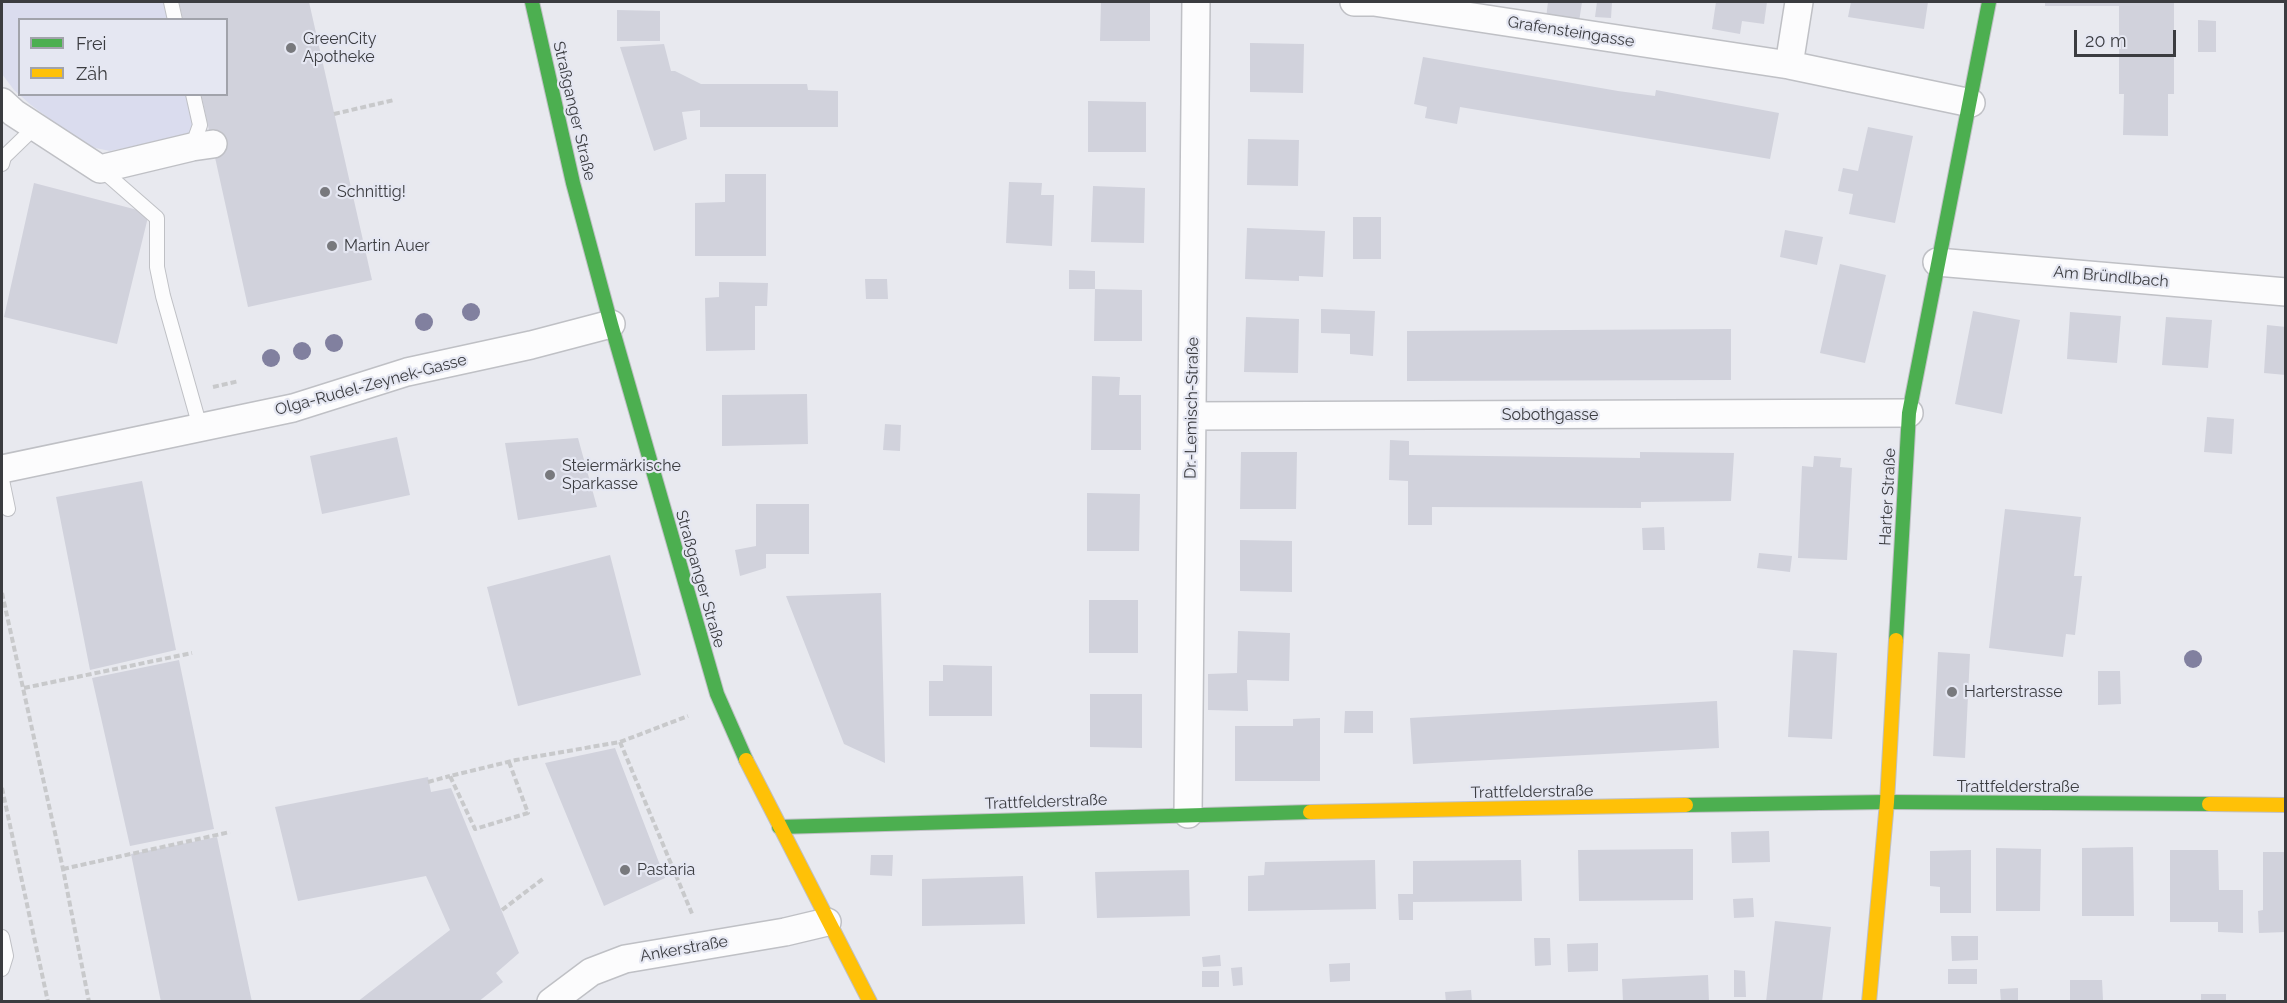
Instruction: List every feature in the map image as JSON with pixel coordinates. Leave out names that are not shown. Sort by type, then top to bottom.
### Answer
[{"type":"street","name":"Straßganger Straße","points":[[532,2],[573,183],[717,694],[739,746],[779,827],[870,1002]]},
{"type":"street","name":"Dr.-Lemisch-Straße","points":[[1188,814],[1196,2]]},
{"type":"street","name":"Grafensteingasse","points":[[1354,2],[1374,2],[1789,65],[1971,103]]},
{"type":"street","points":[[1789,65],[1799,2]]},
{"type":"street","name":"Harter Straße","points":[[1869,1002],[1887,802],[1909,413],[1989,2]]},
{"type":"street","points":[[2,102],[14,113],[100,169],[202,145]]},
{"type":"street","name":"Am Bründlbach","points":[[1937,262],[2286,292]]},
{"type":"street","name":"Olga-Rudel-Zeynek-Gasse","points":[[2,469],[293,408],[407,372],[531,345],[611,324]]},
{"type":"street","name":"Sobothgasse","points":[[1192,416],[1909,413]]},
{"type":"street","name":"Trattfelderstraße","points":[[779,827],[1188,814],[1887,802],[2286,805]]},
{"type":"street","name":"Ankerstraße","points":[[550,1002],[591,972],[625,959],[785,932],[827,922]]},
{"type":"lane","points":[[171,2],[175,18]]},
{"type":"lane","points":[[193,96],[202,145]]},
{"type":"lane","points":[[2,164],[4,157],[35,127]]},
{"type":"lane","points":[[100,169],[157,218],[158,267],[163,296],[200,427]]},
{"type":"lane","points":[[2,480],[8,509]]},
{"type":"lane","points":[[2,937],[6,956],[2,969]]},
{"type":"path","points":[[334,114],[394,100]]},
{"type":"path","points":[[2,593],[63,869],[89,1002]]},
{"type":"path","points":[[24,688],[192,653]]},
{"type":"path","points":[[428,782],[509,762],[620,741],[689,716]]},
{"type":"path","points":[[620,741],[694,917]]},
{"type":"path","points":[[450,776],[475,829],[528,813],[509,762]]},
{"type":"path","points":[[2,788],[48,1002]]},
{"type":"path","points":[[63,869],[230,832]]},
{"type":"path","points":[[502,910],[544,878]]},
{"type":"shaded area","points":[[2,2],[165,2],[170,18],[18,18],[18,94],[2,74]]},
{"type":"shaded area","points":[[21,96],[187,96],[192,126],[188,135],[110,151],[86,146]]},
{"type":"building","points":[[179,2],[309,2],[372,280],[248,307],[201,96],[228,96],[228,18],[183,18]]},
{"type":"building","points":[[1101,2],[1150,2],[1150,41],[1100,41]]},
{"type":"building","points":[[1548,2],[1582,2],[1579,22],[1546,18]]},
{"type":"building","points":[[1597,2],[1612,2],[1611,18],[1595,17]]},
{"type":"building","points":[[1716,2],[1767,2],[1764,24],[1742,21],[1740,34],[1712,29]]},
{"type":"building","points":[[1851,2],[1928,2],[1924,29],[1848,17]]},
{"type":"building","points":[[2045,2],[2174,2],[2174,94],[2168,94],[2168,136],[2123,135],[2124,94],[2119,94],[2119,6],[2045,6]]},
{"type":"building","points":[[617,10],[660,11],[660,41],[617,41]]},
{"type":"building","points":[[2198,20],[2216,21],[2216,52],[2198,52]]},
{"type":"building","points":[[1250,43],[1304,44],[1303,93],[1250,92]]},
{"type":"building","points":[[664,44],[671,71],[701,84],[807,84],[808,90],[838,91],[838,127],[700,127],[700,110],[682,112],[687,139],[654,151],[620,47]]},
{"type":"building","points":[[1423,57],[1618,91],[1655,96],[1656,90],[1779,113],[1770,159],[1460,107],[1457,124],[1425,118],[1427,107],[1414,104]]},
{"type":"building","points":[[1088,101],[1146,102],[1146,152],[1088,152]]},
{"type":"building","points":[[1868,127],[1913,136],[1895,223],[1849,214],[1853,194],[1838,191],[1843,168],[1858,171]]},
{"type":"building","points":[[1248,139],[1299,140],[1298,186],[1247,185]]},
{"type":"building","points":[[725,174],[766,174],[766,256],[695,256],[695,203],[725,202]]},
{"type":"building","points":[[1009,182],[1042,183],[1041,195],[1054,195],[1052,246],[1006,243]]},
{"type":"building","points":[[34,183],[149,213],[117,344],[4,317]]},
{"type":"building","points":[[1093,186],[1145,188],[1144,243],[1091,242]]},
{"type":"building","points":[[1353,217],[1381,217],[1381,259],[1353,259]]},
{"type":"building","points":[[1247,228],[1325,231],[1323,277],[1299,276],[1299,281],[1245,279]]},
{"type":"building","points":[[1785,230],[1823,237],[1817,265],[1780,257]]},
{"type":"building","points":[[1840,264],[1886,275],[1865,363],[1820,353]]},
{"type":"building","points":[[1069,270],[1095,271],[1095,289],[1069,289]]},
{"type":"building","points":[[865,279],[887,279],[888,299],[866,299]]},
{"type":"building","points":[[719,282],[768,283],[767,306],[755,306],[755,350],[706,351],[705,298],[719,297]]},
{"type":"building","points":[[1095,289],[1142,290],[1142,341],[1094,341]]},
{"type":"building","points":[[1321,309],[1375,311],[1373,356],[1350,354],[1350,334],[1321,333]]},
{"type":"building","points":[[1973,311],[2020,320],[2002,414],[1955,404]]},
{"type":"building","points":[[2070,312],[2121,316],[2117,363],[2067,359]]},
{"type":"building","points":[[1246,317],[1299,319],[1298,373],[1244,372]]},
{"type":"building","points":[[2166,317],[2212,320],[2208,368],[2162,365]]},
{"type":"building","points":[[2267,325],[2286,327],[2286,375],[2264,373]]},
{"type":"building","points":[[1731,329],[1731,380],[1407,381],[1407,331]]},
{"type":"building","points":[[1092,376],[1120,377],[1119,395],[1141,395],[1141,450],[1091,450]]},
{"type":"building","points":[[807,394],[808,444],[722,446],[722,395]]},
{"type":"building","points":[[2207,417],[2234,419],[2232,454],[2204,452]]},
{"type":"building","points":[[885,424],[901,425],[900,451],[883,450]]},
{"type":"building","points":[[397,437],[410,495],[322,514],[310,456]]},
{"type":"building","name":"Steiermärkische Sparkasse","points":[[578,438],[597,507],[518,520],[505,443]]},
{"type":"building","points":[[1390,440],[1409,441],[1409,455],[1640,458],[1640,452],[1734,453],[1731,501],[1641,502],[1641,508],[1432,507],[1432,525],[1408,525],[1408,481],[1389,480]]},
{"type":"building","points":[[1241,452],[1297,452],[1296,509],[1240,509]]},
{"type":"building","points":[[1814,456],[1841,458],[1840,467],[1852,468],[1847,560],[1798,558],[1802,466],[1813,467]]},
{"type":"building","points":[[142,481],[176,650],[90,670],[56,497]]},
{"type":"building","points":[[1087,493],[1140,494],[1139,551],[1087,551]]},
{"type":"building","points":[[756,504],[809,504],[809,554],[766,554],[766,568],[740,576],[735,550],[756,546]]},
{"type":"building","points":[[2005,509],[2081,517],[2074,576],[2082,576],[2075,635],[2066,634],[2063,657],[1989,648]]},
{"type":"building","points":[[1664,527],[1665,550],[1643,550],[1642,528]]},
{"type":"building","points":[[1240,540],[1292,541],[1292,592],[1240,591]]},
{"type":"building","points":[[1759,553],[1792,556],[1790,572],[1757,568]]},
{"type":"building","points":[[610,555],[641,675],[518,706],[487,587]]},
{"type":"building","points":[[881,593],[885,763],[844,744],[786,596]]},
{"type":"building","points":[[1089,600],[1138,600],[1138,653],[1089,653]]},
{"type":"building","points":[[1238,631],[1290,633],[1289,681],[1247,680],[1248,711],[1208,710],[1208,674],[1237,673]]},
{"type":"building","points":[[1793,650],[1837,653],[1832,739],[1788,737]]},
{"type":"building","name":"Harterstrasse","points":[[1938,652],[1970,654],[1965,758],[1933,756]]},
{"type":"building","points":[[179,660],[214,829],[130,846],[92,678]]},
{"type":"building","points":[[943,665],[992,666],[992,716],[929,716],[929,681],[943,681]]},
{"type":"building","points":[[2098,671],[2120,671],[2121,704],[2098,705]]},
{"type":"building","points":[[1090,694],[1142,694],[1142,748],[1090,747]]},
{"type":"building","points":[[1717,701],[1719,748],[1413,764],[1410,718]]},
{"type":"building","points":[[1345,711],[1373,711],[1373,733],[1344,733]]},
{"type":"building","points":[[1320,718],[1320,781],[1235,781],[1235,726],[1293,726],[1293,719]]},
{"type":"building","points":[[615,748],[665,878],[604,906],[545,763]]},
{"type":"building","points":[[428,777],[431,792],[451,788],[519,953],[496,973],[503,982],[478,1002],[357,1002],[450,930],[426,876],[298,901],[275,807]]},
{"type":"building","points":[[1769,831],[1770,862],[1732,863],[1731,832]]},
{"type":"building","points":[[217,837],[252,1002],[161,1002],[131,854]]},
{"type":"building","points":[[2133,847],[2134,916],[2082,916],[2082,848]]},
{"type":"building","points":[[1996,848],[2041,849],[2040,911],[1996,911]]},
{"type":"building","points":[[1693,849],[1693,900],[1579,901],[1578,850]]},
{"type":"building","points":[[1971,850],[1971,913],[1940,913],[1940,887],[1930,886],[1930,851]]},
{"type":"building","points":[[2170,850],[2218,850],[2219,890],[2243,890],[2243,933],[2218,932],[2218,922],[2170,922]]},
{"type":"building","points":[[2263,852],[2286,852],[2286,932],[2259,933],[2258,911],[2263,910]]},
{"type":"building","points":[[871,855],[893,855],[892,876],[870,875]]},
{"type":"building","points":[[1375,860],[1376,909],[1248,911],[1248,876],[1264,875],[1265,862]]},
{"type":"building","points":[[1521,860],[1522,901],[1413,902],[1413,920],[1399,920],[1398,894],[1413,894],[1413,861]]},
{"type":"building","points":[[1189,870],[1190,916],[1097,918],[1095,872]]},
{"type":"building","points":[[1023,876],[1025,924],[922,926],[922,879]]},
{"type":"building","points":[[1753,898],[1754,917],[1734,918],[1733,899]]},
{"type":"building","points":[[1775,921],[1831,927],[1822,1002],[1766,1002]]},
{"type":"building","points":[[1951,936],[1978,936],[1978,960],[1952,961]]},
{"type":"building","points":[[1534,938],[1550,938],[1551,965],[1535,966]]},
{"type":"building","points":[[1598,943],[1598,971],[1568,972],[1567,944]]},
{"type":"building","points":[[1220,955],[1221,966],[1203,967],[1202,957]]},
{"type":"building","points":[[1350,963],[1350,981],[1330,982],[1329,964]]},
{"type":"building","points":[[1242,967],[1243,985],[1233,986],[1231,968]]},
{"type":"building","points":[[1948,969],[1977,969],[1977,984],[1948,984]]},
{"type":"building","points":[[1734,970],[1745,971],[1746,997],[1734,997]]},
{"type":"building","points":[[1202,971],[1219,971],[1219,987],[1202,987]]},
{"type":"building","points":[[1708,975],[1709,1002],[1623,1002],[1622,979]]},
{"type":"building","points":[[2070,980],[2102,980],[2103,1000],[2070,1000]]},
{"type":"building","points":[[2018,988],[2018,1002],[2001,1002],[2000,989]]},
{"type":"building","points":[[1471,990],[1472,1002],[1446,1002],[1445,992]]},
{"type":"building","points":[[2201,994],[2226,994],[2226,1002],[2201,1002]]},
{"type":"traffic: fast","points":[[532,2],[573,183],[611,324],[717,694],[746,760]]},
{"type":"traffic: fast","points":[[1896,640],[1909,413],[1989,2]]},
{"type":"traffic: fast","points":[[1686,805],[1887,802],[2209,804]]},
{"type":"traffic: fast","points":[[779,827],[1310,812]]},
{"type":"traffic: slow","points":[[1869,1002],[1887,802],[1896,640]]},
{"type":"traffic: slow","points":[[746,760],[870,1002]]},
{"type":"traffic: slow","points":[[2209,804],[2286,805]]},
{"type":"traffic: slow","points":[[1310,812],[1686,805]]},
{"type":"place","name":"GreenCity Apotheke","points":[[291,48]]},
{"type":"place","name":"Schnittig!","points":[[325,192]]},
{"type":"place","name":"Martin Auer","points":[[332,246]]},
{"type":"place","name":"Steiermärkische Sparkasse","points":[[550,475]]},
{"type":"place","name":"Harterstrasse","points":[[1952,692]]},
{"type":"place","name":"Pastaria","points":[[625,870]]}]
